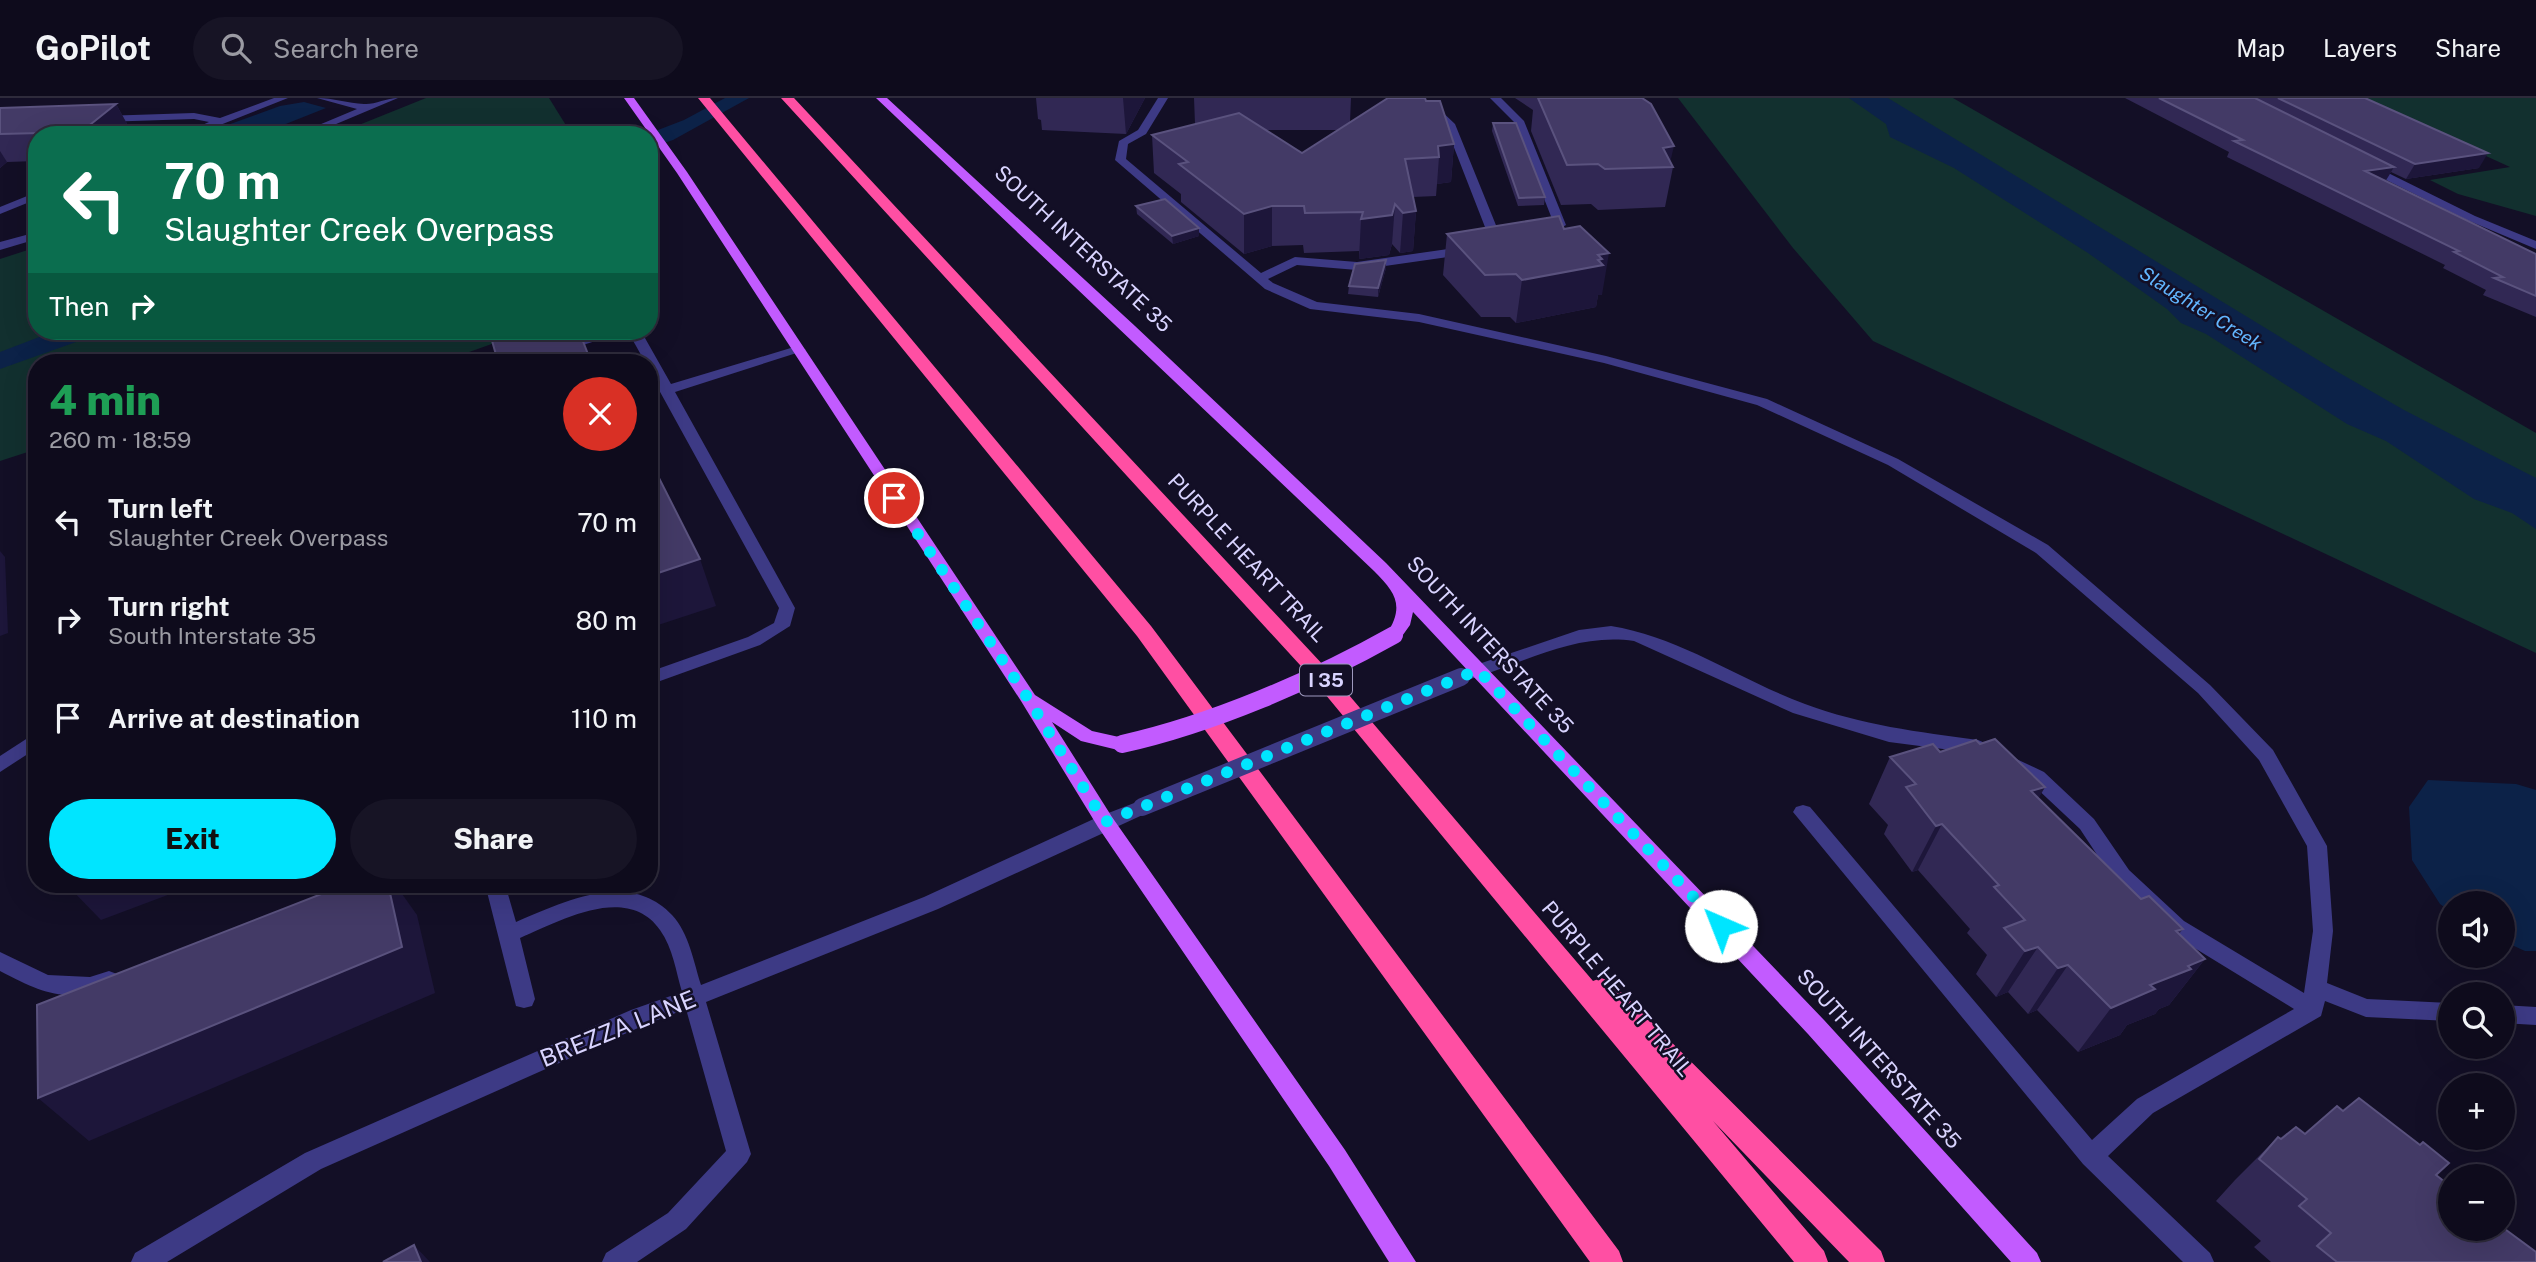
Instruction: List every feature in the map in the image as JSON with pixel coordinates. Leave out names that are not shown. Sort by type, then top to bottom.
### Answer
[{"type":"highway","points":[[704,98],[1144,631],[1608,1262]]},
{"type":"highway","name":"PURPLE HEART TRAIL","points":[[786,98],[1318,671],[1813,1262]]},
{"type":"highway","points":[[1492,879],[1870,1262]]},
{"type":"main road","points":[[629,98],[649,126]]},
{"type":"main road","name":"SOUTH INTERSTATE 35","points":[[881,98],[1380,567],[1469,674],[1816,1027],[2028,1262]]},
{"type":"main road","points":[[658,138],[1027,697],[1105,822],[1337,1157],[1403,1262]]},
{"type":"main road","points":[[1027,697],[1087,736],[1122,744],[1164,735],[1356,657],[1394,635],[1405,624],[1406,611],[1402,595],[1380,567]]},
{"type":"street","points":[[208,126],[283,98]]},
{"type":"street","points":[[322,98],[367,108]]},
{"type":"street","points":[[322,126],[393,98]]},
{"type":"street","points":[[1163,98],[1142,132],[1123,143],[1121,160],[1269,286],[1314,306],[1419,318],[1606,360],[1762,402],[1893,461],[2042,549],[2204,689],[2266,755],[2317,846],[2323,931],[2314,998],[2145,1106],[2091,1156]]},
{"type":"street","points":[[1260,278],[1295,261],[1357,266],[1493,246],[1451,126],[1432,108],[1405,98]]},
{"type":"street","points":[[1495,98],[1519,121],[1560,225],[1540,234]]},
{"type":"street","points":[[87,119],[194,116],[221,121]]},
{"type":"street","points":[[2358,162],[2470,218],[2536,245]]},
{"type":"street","points":[[0,211],[28,199]]},
{"type":"street","points":[[0,246],[28,238]]},
{"type":"street","points":[[547,354],[587,340]]},
{"type":"street","points":[[666,390],[799,350]]},
{"type":"street","points":[[658,375],[787,608],[782,626],[754,641],[658,676]]},
{"type":"street","name":"BREZZA LANE","points":[[144,1262],[313,1161],[639,1017],[765,971],[931,903],[1105,822],[1469,674],[1586,634],[1611,632],[1637,636],[1799,709],[1889,735],[1978,747],[2037,777],[2087,824],[2122,877],[2178,927],[2314,998],[2366,1008],[2438,1011]]},
{"type":"street","points":[[0,765],[28,745]]},
{"type":"street","points":[[1803,812],[2091,1156],[2201,1262]]},
{"type":"street","points":[[498,893],[524,999]]},
{"type":"street","points":[[509,934],[589,903],[621,899],[645,904],[666,921],[680,949],[739,1154],[677,1222],[615,1262]]},
{"type":"street","points":[[0,961],[45,985],[90,986],[129,973]]},
{"type":"street","points":[[2515,1015],[2536,1016]]},
{"type":"green space","points":[[426,98],[549,98],[566,126],[356,126]]},
{"type":"green space","points":[[1678,98],[1953,98],[2536,433],[2536,653],[1873,341],[1793,248]]},
{"type":"green space","points":[[2359,98],[2536,98],[2536,216],[2458,194],[2430,180],[2510,167]]},
{"type":"green space","points":[[28,250],[28,340],[503,340],[463,354],[28,354],[28,452],[0,461],[0,259]]},
{"type":"water","points":[[725,98],[749,98],[673,140],[658,145],[658,130],[684,120]]},
{"type":"water","name":"Slaughter Creek","points":[[1849,98],[1888,98],[2336,371],[2404,410],[2536,478],[2536,529],[2512,513],[2474,499],[2386,441],[2347,424],[2206,334],[2181,323],[2167,309],[2088,253],[1954,168],[1890,137],[1886,124]]},
{"type":"water","points":[[304,102],[326,108],[281,126],[225,126],[280,106]]},
{"type":"water","points":[[31,340],[82,340],[42,354],[28,354],[28,359],[0,369],[0,352]]},
{"type":"water","points":[[2428,780],[2516,784],[2536,790],[2536,951],[2525,951],[2515,946],[2515,891],[2438,891],[2438,901],[2412,860],[2409,807]]},
{"type":"building","points":[[1388,98],[1425,98],[1426,101],[1440,101],[1454,144],[1438,146],[1439,157],[1405,159],[1416,211],[1403,213],[1395,204],[1392,215],[1361,219],[1363,212],[1305,213],[1304,206],[1272,206],[1244,214],[1179,164],[1188,162],[1152,135],[1239,113],[1302,153]]},
{"type":"building","points":[[1538,98],[1642,98],[1651,104],[1674,146],[1663,148],[1673,167],[1605,169],[1598,164],[1567,165]]},
{"type":"building","points":[[2159,98],[2255,98],[2394,167],[2365,171],[2536,254],[2536,296],[2494,278],[2503,277],[2454,252],[2459,251],[2234,141],[2243,140]]},
{"type":"building","points":[[2278,98],[2365,98],[2488,153],[2415,164]]},
{"type":"building","points":[[116,104],[88,126],[28,126],[28,133],[0,134],[0,108]]},
{"type":"building","points":[[1493,123],[1516,123],[1545,197],[1519,198]]},
{"type":"building","points":[[1165,199],[1199,228],[1172,236],[1136,206]]},
{"type":"building","points":[[1559,216],[1564,229],[1580,226],[1609,253],[1598,255],[1602,259],[1598,260],[1603,265],[1522,280],[1516,274],[1485,275],[1447,234]]},
{"type":"building","points":[[1386,260],[1378,288],[1349,286],[1355,264]]},
{"type":"building","points":[[492,340],[582,340],[588,354],[496,354]]},
{"type":"building","points":[[658,478],[659,478],[700,559],[658,573]]},
{"type":"building","points":[[1995,739],[2045,787],[2031,791],[2141,899],[2149,896],[2183,929],[2176,931],[2205,959],[2188,966],[2191,969],[2150,985],[2155,989],[2111,1008],[2068,965],[2058,968],[2038,947],[2025,951],[2004,928],[2025,920],[1994,887],[1999,885],[1942,824],[1936,826],[1906,787],[1916,784],[1890,757],[1933,744],[1940,752],[1976,740],[1980,744]]},
{"type":"building","points":[[324,893],[390,893],[402,947],[38,1098],[37,1005]]},
{"type":"building","points":[[2359,1098],[2420,1145],[2423,1142],[2449,1163],[2438,1164],[2436,1175],[2438,1241],[2515,1241],[2515,1237],[2536,1252],[2536,1262],[2337,1262],[2317,1246],[2331,1233],[2299,1206],[2307,1199],[2259,1159],[2278,1137],[2281,1139],[2296,1127],[2305,1134],[2337,1106],[2343,1111]]},
{"type":"building","points":[[414,1245],[421,1262],[383,1262]]},
{"type":"route","points":[[894,498],[1027,697],[1105,822],[1478,670],[1721,926]]}]
